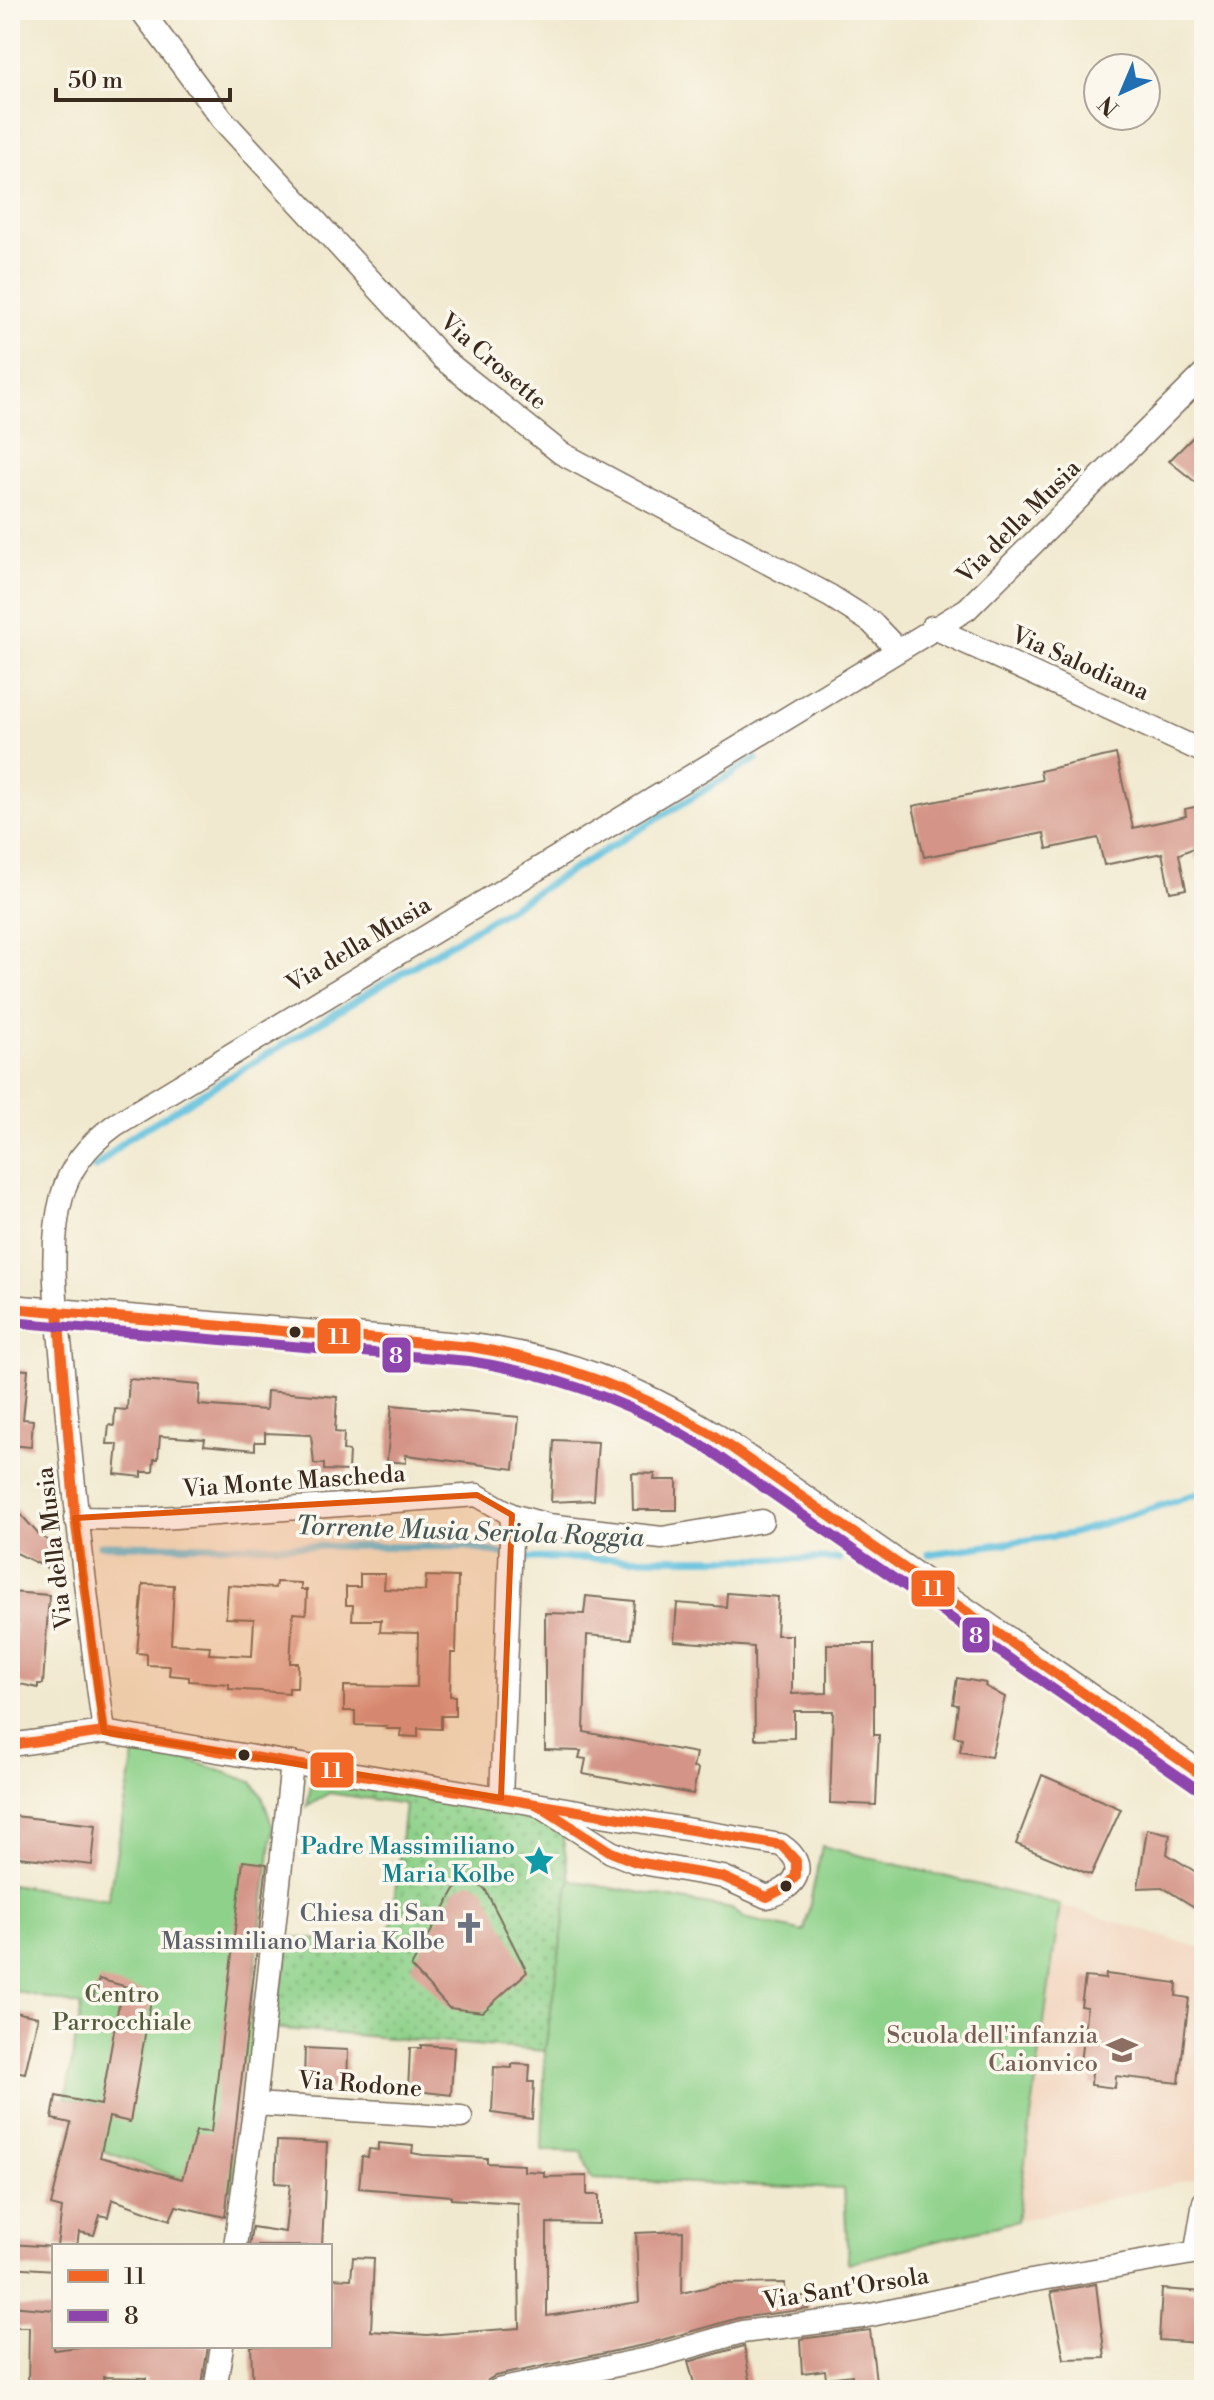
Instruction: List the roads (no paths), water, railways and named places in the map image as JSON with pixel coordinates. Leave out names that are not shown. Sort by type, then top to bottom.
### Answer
[{"type":"street","name":"Via Crosette","points":[[141,10],[222,119],[443,359],[561,453],[830,596],[871,622],[896,648]]},
{"type":"street","name":"Via della Musia","points":[[104,1732],[75,1518],[58,1311],[56,1247],[63,1192],[77,1162],[107,1131],[896,648],[967,609],[1204,374]]},
{"type":"street","name":"Via Salodiana","points":[[932,627],[1204,752]]},
{"type":"street","points":[[10,1308],[471,1347],[523,1354],[609,1380],[660,1402],[713,1435],[1204,1777]]},
{"type":"street","name":"Via Monte Mascheda","points":[[75,1518],[148,1519],[477,1495],[512,1515],[548,1525],[662,1538],[762,1521]]},
{"type":"street","points":[[501,1798],[512,1515]]},
{"type":"street","points":[[10,1745],[104,1732],[292,1763],[781,1845],[792,1853],[797,1864],[796,1879],[786,1891],[767,1897],[723,1877],[636,1862],[611,1852],[536,1804]]},
{"type":"street","points":[[235,2244],[255,2104],[292,1763]]},
{"type":"street","name":"Via Rodone","points":[[255,2104],[461,2117]]},
{"type":"street","points":[[1200,2250],[1204,2202]]},
{"type":"street","name":"Via Sant'Orsola","points":[[498,2390],[651,2358],[742,2332],[862,2317],[1200,2250]]},
{"type":"street","points":[[215,2390],[222,2348]]},
{"type":"waterway","points":[[95,1168],[127,1139],[756,759]]},
{"type":"waterway","name":"Torrente Musia Seriola Roggia","points":[[929,1554],[1070,1534],[1204,1492]]},
{"type":"waterway","name":"Torrente Musia Seriola Roggia","points":[[100,1545],[469,1547],[520,1558],[839,1559]]},
{"type":"place","name":"Padre Massimiliano Maria Kolbe","points":[[539,1861]]},
{"type":"place","name":"Chiesa di San Massimiliano Maria Kolbe","points":[[469,1928]]},
{"type":"place","name":"Scuola dell'infanzia Caionvico","points":[[1122,2050]]},
{"type":"park label","name":"Centro Parrocchiale","points":[[122,2009]]}]
